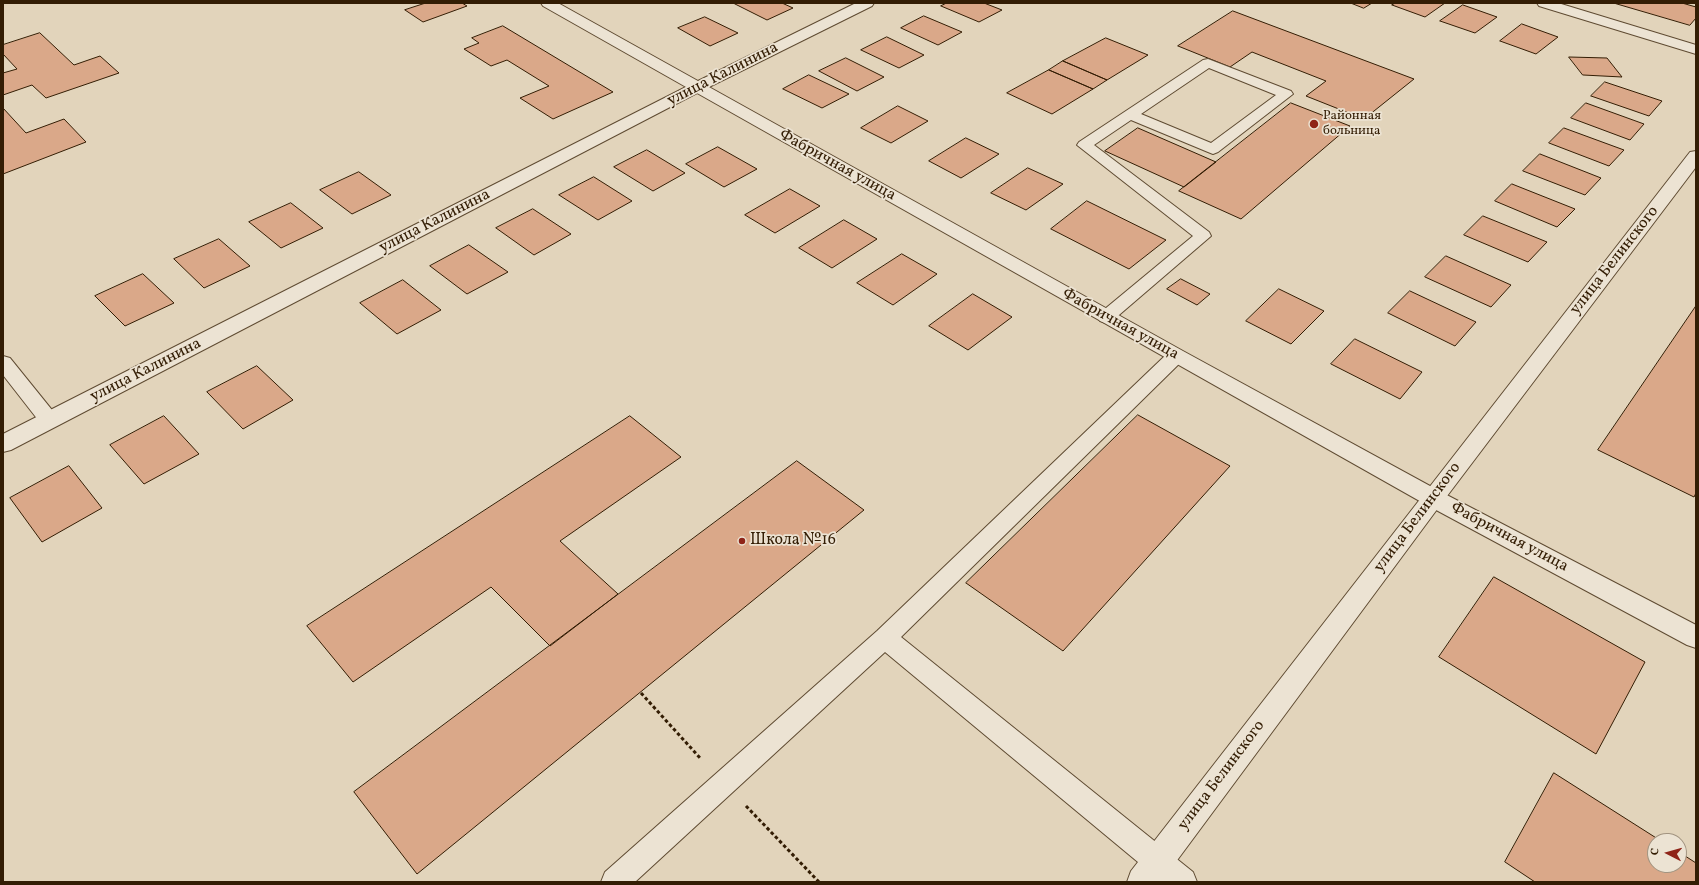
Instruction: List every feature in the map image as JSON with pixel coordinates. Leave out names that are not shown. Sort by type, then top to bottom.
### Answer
[{"type":"street","name":"Фабричная улица","points":[[548,3],[1106,317],[1433,498],[1696,637]]},
{"type":"street","name":"улица Калинина","points":[[3,444],[697,87],[867,3]]},
{"type":"street","points":[[1544,3],[1696,50]]},
{"type":"street","name":"улица Белинского","points":[[1142,882],[1433,498],[1696,156]]},
{"type":"lane","points":[[1106,317],[1203,236],[1084,145],[1208,63],[1286,94],[1213,149],[1131,114]]},
{"type":"lane","points":[[615,882],[885,638],[1176,356]]},
{"type":"lane","points":[[3,362],[49,420]]},
{"type":"lane","points":[[885,638],[1183,882]]},
{"type":"building","points":[[426,3],[462,3],[467,6],[423,22],[405,10]]},
{"type":"building","points":[[782,3],[793,8],[767,20],[735,4]]},
{"type":"building","points":[[947,3],[984,3],[1002,10],[979,22],[941,6]]},
{"type":"building","points":[[1351,3],[1372,3],[1364,8]]},
{"type":"building","points":[[1396,3],[1445,3],[1425,17],[1392,5]]},
{"type":"building","points":[[1614,3],[1682,3],[1696,7],[1696,18],[1690,25]]},
{"type":"building","points":[[1463,5],[1497,17],[1475,33],[1440,21]]},
{"type":"building","points":[[1233,11],[1414,79],[1364,119],[1306,96],[1326,81],[1252,52],[1230,67],[1178,46]]},
{"type":"building","points":[[924,16],[962,32],[938,45],[901,28]]},
{"type":"building","points":[[705,17],[738,33],[710,46],[678,28]]},
{"type":"building","points":[[1522,24],[1558,37],[1536,54],[1500,41]]},
{"type":"building","points":[[503,26],[613,92],[553,119],[520,98],[549,86],[507,60],[491,66],[464,49],[479,43],[472,38]]},
{"type":"building","points":[[40,33],[74,65],[100,56],[119,73],[46,98],[32,85],[3,95],[3,73],[17,69],[3,54],[3,45]]},
{"type":"building","points":[[887,37],[924,55],[899,68],[861,50]]},
{"type":"building","points":[[1106,38],[1148,55],[1107,80],[1063,61]]},
{"type":"building","points":[[1569,57],[1607,58],[1622,77],[1583,75]]},
{"type":"building","points":[[846,58],[884,77],[857,91],[819,71]]},
{"type":"building","points":[[1063,61],[1107,80],[1093,89],[1049,70]]},
{"type":"building","points":[[1049,70],[1093,89],[1052,114],[1007,93]]},
{"type":"building","points":[[809,75],[849,94],[822,108],[783,89]]},
{"type":"building","points":[[1605,82],[1662,101],[1649,116],[1591,96]]},
{"type":"building","points":[[1291,103],[1350,126],[1241,219],[1179,191]]},
{"type":"building","points":[[1586,103],[1644,124],[1630,140],[1571,118]]},
{"type":"building","points":[[898,106],[928,121],[891,143],[861,128]]},
{"type":"building","points":[[3,108],[26,133],[64,119],[86,142],[3,174]]},
{"type":"building","points":[[1138,128],[1216,162],[1184,187],[1105,151]]},
{"type":"building","points":[[1564,128],[1624,150],[1609,166],[1549,143]]},
{"type":"building","points":[[966,138],[999,154],[961,178],[929,161]]},
{"type":"building","points":[[718,147],[757,169],[724,187],[686,164]]},
{"type":"building","points":[[647,150],[685,173],[653,191],[614,167]]},
{"type":"building","points":[[1540,154],[1601,178],[1585,195],[1523,171]]},
{"type":"building","points":[[1028,168],[1063,184],[1026,210],[991,193]]},
{"type":"building","points":[[359,172],[391,195],[352,214],[320,190]]},
{"type":"building","points":[[594,177],[632,201],[598,220],[559,195]]},
{"type":"building","points":[[1512,184],[1575,209],[1557,227],[1495,201]]},
{"type":"building","points":[[790,189],[820,206],[775,233],[745,215]]},
{"type":"building","points":[[1087,201],[1166,240],[1129,269],[1051,229]]},
{"type":"building","points":[[291,203],[323,228],[281,248],[249,222]]},
{"type":"building","points":[[533,209],[571,234],[534,255],[496,228]]},
{"type":"building","points":[[1483,216],[1547,242],[1528,262],[1464,235]]},
{"type":"building","points":[[844,220],[877,239],[832,268],[799,248]]},
{"type":"building","points":[[219,239],[250,266],[204,288],[174,259]]},
{"type":"building","points":[[469,245],[508,272],[467,294],[430,266]]},
{"type":"building","points":[[902,254],[937,274],[893,305],[857,283]]},
{"type":"building","points":[[1446,256],[1511,285],[1491,307],[1425,277]]},
{"type":"building","points":[[143,274],[174,303],[125,326],[95,296]]},
{"type":"building","points":[[1181,279],[1210,294],[1197,305],[1167,289]]},
{"type":"building","points":[[403,280],[441,310],[397,334],[360,303]]},
{"type":"building","points":[[1279,289],[1324,311],[1291,344],[1246,321]]},
{"type":"building","points":[[1410,291],[1476,322],[1455,346],[1388,313]]},
{"type":"building","points":[[973,294],[1012,317],[968,350],[929,326]]},
{"type":"building","points":[[1696,306],[1696,493],[1694,497],[1598,450]]},
{"type":"building","points":[[1355,339],[1422,372],[1400,399],[1331,364]]},
{"type":"building","points":[[257,366],[293,400],[243,429],[207,392]]},
{"type":"building","points":[[1138,415],[1230,466],[1063,651],[966,583]]},
{"type":"building","points":[[164,416],[199,454],[144,484],[110,445]]},
{"type":"building","points":[[630,416],[681,457],[560,541],[618,594],[550,646],[491,587],[353,682],[307,626]]},
{"type":"building","points":[[797,461],[864,510],[417,874],[354,792]]},
{"type":"building","points":[[69,466],[102,508],[42,542],[10,498]]},
{"type":"building","points":[[1494,577],[1645,662],[1596,754],[1439,657]]},
{"type":"building","points":[[1554,773],[1648,833],[1647,833],[1647,873],[1687,873],[1687,857],[1696,863],[1696,882],[1535,882],[1505,862]]},
{"type":"place","name":"Районная больница","points":[[1314,124]]},
{"type":"place","name":"Школа №16","points":[[742,541]]}]
